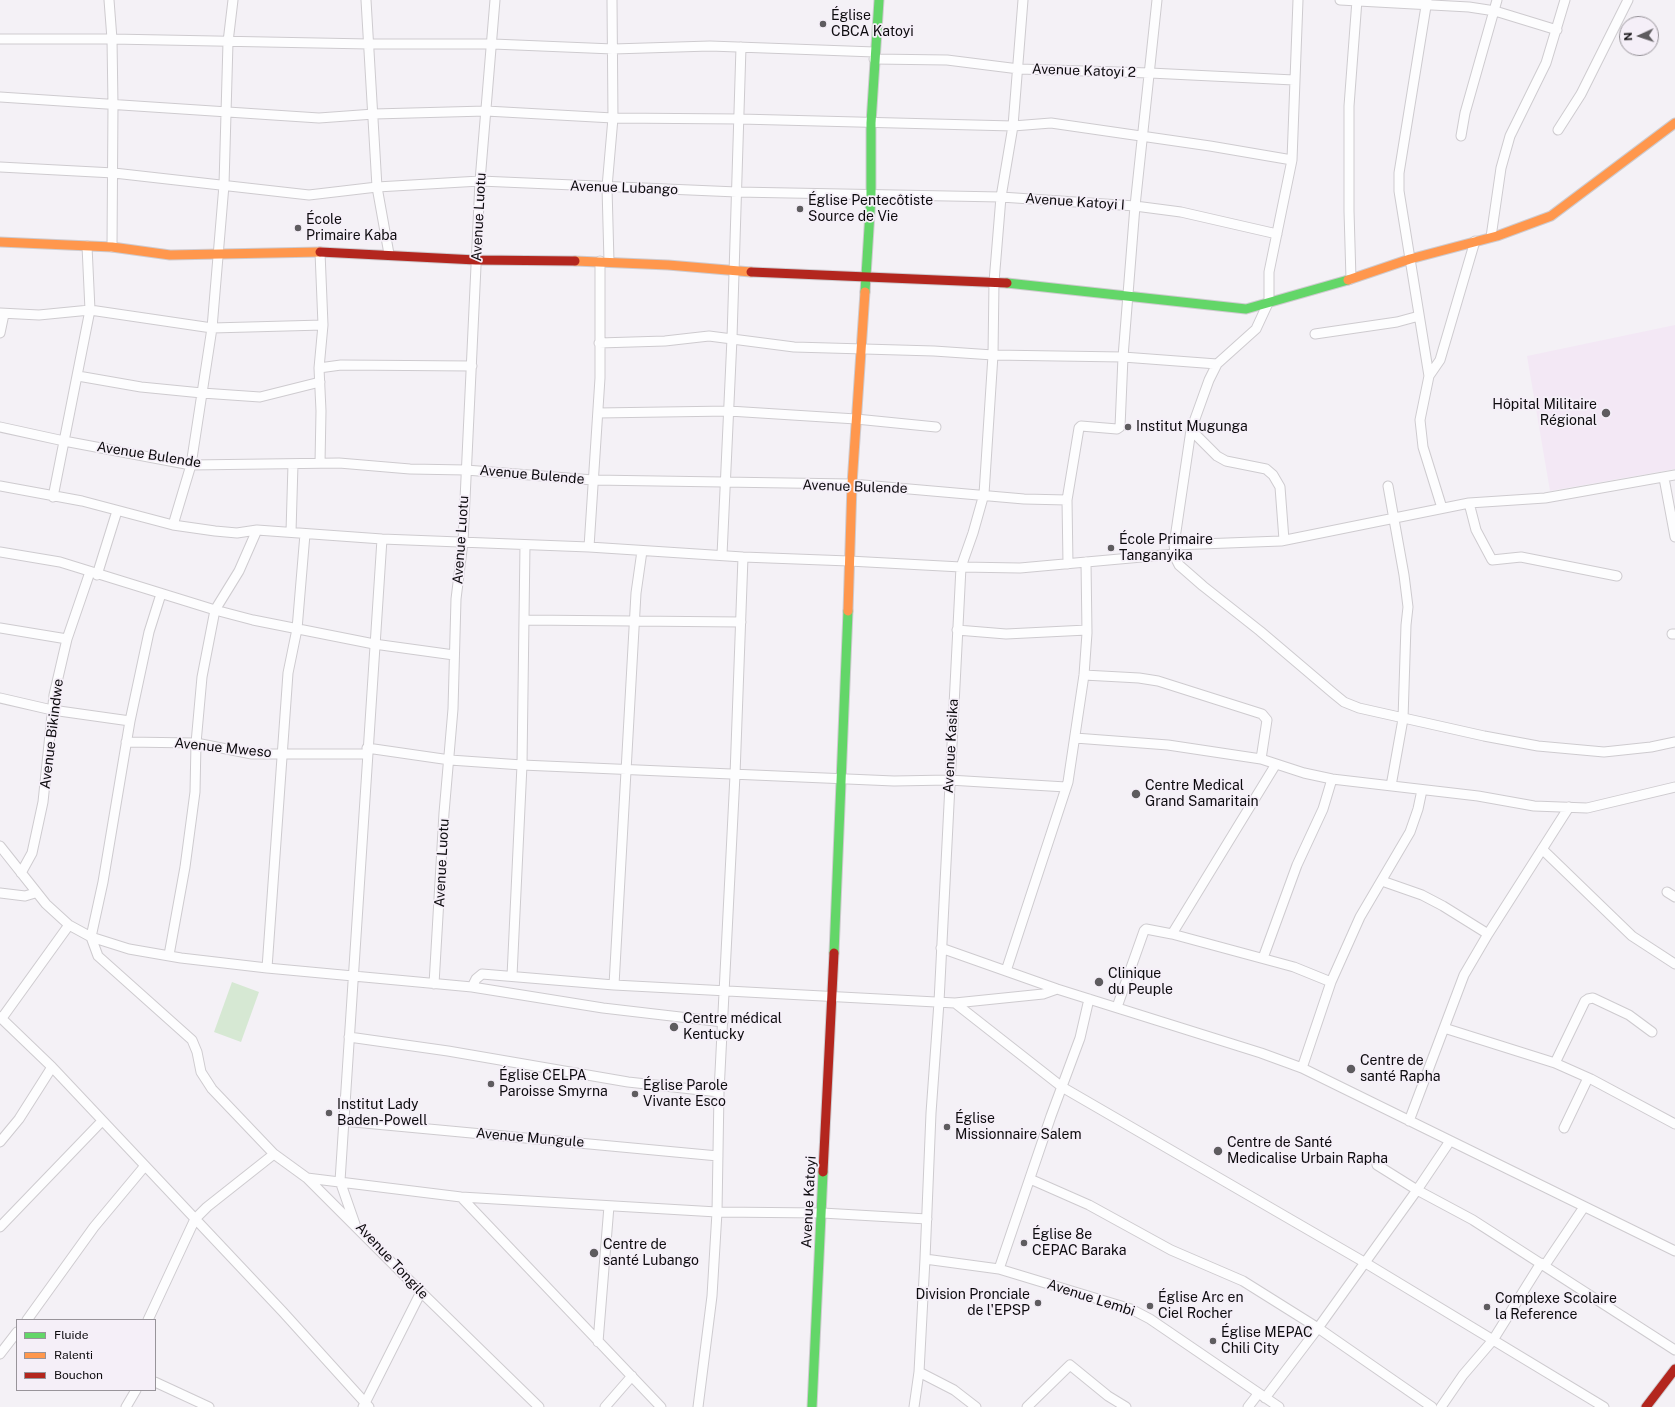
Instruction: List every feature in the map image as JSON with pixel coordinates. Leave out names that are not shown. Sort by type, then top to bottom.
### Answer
[{"type":"main road","name":"Avenue Katoyi","points":[[812,1407],[842,779],[852,484],[871,196],[874,55],[879,0]]},
{"type":"main road","points":[[0,242],[112,247],[170,255],[320,252],[389,254],[476,260],[668,264],[734,271],[994,282],[1184,301],[1246,309],[1257,307],[1269,301],[1351,278],[1410,259],[1490,237],[1553,215],[1675,123]]},
{"type":"main road","points":[[1646,1407],[1675,1369]]},
{"type":"street","points":[[108,0],[112,39],[114,173],[112,247]]},
{"type":"street","points":[[173,525],[191,465],[212,328],[220,254],[227,114],[228,42],[232,0]]},
{"type":"street","points":[[366,0],[374,114],[377,187],[389,254]]},
{"type":"street","name":"Avenue Luotu","points":[[434,984],[444,813],[450,760],[456,599],[463,542],[480,181],[495,0]]},
{"type":"street","points":[[589,547],[600,378],[599,343],[605,262],[607,187],[613,118],[612,0]]},
{"type":"street","name":"Avenue Kasika","points":[[914,1407],[919,1372],[926,1259],[931,1113],[939,1002],[940,948],[961,567],[974,533],[984,494],[993,355],[994,282],[1001,197],[1013,126],[1019,69],[1023,0]]},
{"type":"street","points":[[1068,564],[1067,500],[1079,426],[1117,429],[1120,427],[1123,357],[1135,206],[1157,0]]},
{"type":"street","points":[[1298,0],[1292,160],[1269,272],[1269,301],[1261,320],[1253,332],[1217,364],[1209,380],[1191,430],[1175,549],[1176,559],[1185,570],[1260,630],[1344,702],[1359,708],[1403,719],[1525,744],[1593,752],[1622,751],[1675,742]]},
{"type":"street","points":[[1340,0],[1426,2],[1469,7],[1495,11],[1557,30]]},
{"type":"street","points":[[1461,136],[1465,113],[1498,0]]},
{"type":"street","points":[[1490,237],[1502,166],[1510,136],[1546,63],[1565,0]]},
{"type":"street","points":[[1558,130],[1581,94],[1628,0]]},
{"type":"street","points":[[1351,278],[1349,211],[1349,106],[1357,1]]},
{"type":"street","points":[[1426,2],[1399,173],[1399,191],[1429,376],[1420,420],[1423,447],[1442,508]]},
{"type":"street","name":"Avenue Katoyi 2","points":[[0,39],[112,39],[369,44],[492,44],[613,49],[741,47],[947,60],[1019,69],[1150,73],[1294,80]]},
{"type":"street","points":[[722,555],[732,338],[740,119],[741,47]]},
{"type":"street","points":[[0,97],[113,104],[227,114],[319,118],[374,114],[486,111],[613,118],[740,119],[1013,126],[1051,123],[1210,146],[1292,160]]},
{"type":"street","name":"Avenue Lubango","points":[[0,167],[114,173],[309,195],[377,187],[480,181],[871,196]]},
{"type":"street","name":"Avenue Katoyi I","points":[[871,196],[1001,197],[1135,206],[1182,212],[1277,234]]},
{"type":"street","points":[[1429,376],[1440,360],[1475,240]]},
{"type":"street","points":[[53,497],[90,310],[87,246]]},
{"type":"street","points":[[320,252],[322,325],[319,368],[320,463]]},
{"type":"street","points":[[0,333],[2,313],[39,315],[90,310],[212,328],[322,325]]},
{"type":"street","points":[[1315,334],[1397,322],[1419,316]]},
{"type":"street","points":[[599,343],[665,341],[709,336],[732,338],[776,346],[993,355],[1123,357],[1217,364]]},
{"type":"street","points":[[319,368],[341,365],[472,366]]},
{"type":"street","points":[[78,376],[141,386],[202,393],[260,397],[320,382]]},
{"type":"street","points":[[598,413],[729,411],[856,419],[936,427]]},
{"type":"street","name":"Avenue Bulende","points":[[0,427],[64,441],[191,465],[339,463],[410,469],[466,470],[593,480],[726,484],[852,484],[984,494],[1024,499],[1067,500]]},
{"type":"street","points":[[1191,430],[1216,456],[1226,461],[1266,469],[1273,475],[1280,487],[1284,540]]},
{"type":"street","points":[[291,532],[293,464]]},
{"type":"street","points":[[0,486],[53,497],[82,501],[173,525],[216,531],[237,532],[258,530],[382,539],[589,547],[743,557],[961,567],[1020,568],[1086,562],[1175,549],[1284,540],[1469,503],[1545,498],[1675,476]]},
{"type":"street","points":[[1664,478],[1675,537]]},
{"type":"street","points":[[1388,486],[1404,575],[1408,607],[1403,719],[1391,786]]},
{"type":"street","points":[[1469,503],[1476,530],[1492,560],[1521,557],[1617,576]]},
{"type":"street","name":"Avenue Bikindwe","points":[[21,873],[32,853],[43,802],[52,710],[67,639],[117,511]]},
{"type":"street","points":[[169,955],[185,867],[195,792],[196,743],[202,676],[215,610],[239,571],[258,530]]},
{"type":"street","points":[[267,968],[288,673],[297,629],[305,534]]},
{"type":"street","name":"Avenue Tongile","points":[[382,539],[340,1181],[356,1226],[421,1292],[539,1407]]},
{"type":"street","points":[[512,976],[522,765],[525,545]]},
{"type":"street","points":[[614,985],[634,622],[636,593],[642,551]]},
{"type":"street","points":[[0,552],[60,562],[215,610],[297,629],[374,644],[454,655]]},
{"type":"street","points":[[698,1407],[712,1296],[717,1212],[719,1092],[735,775],[743,557]]},
{"type":"street","points":[[1006,971],[1066,787],[1084,675],[1087,630],[1086,562]]},
{"type":"street","points":[[161,594],[149,632],[130,721],[103,882],[91,937],[98,956],[192,1040],[202,1072],[212,1089],[274,1154],[307,1178],[356,1226]]},
{"type":"street","points":[[525,620],[741,622]]},
{"type":"street","points":[[0,628],[67,639]]},
{"type":"street","points":[[957,630],[1006,634],[1087,630]]},
{"type":"street","points":[[1084,675],[1140,678],[1158,681],[1262,714],[1267,720],[1261,759]]},
{"type":"street","points":[[0,698],[52,710],[130,721]]},
{"type":"street","points":[[1075,738],[1152,743],[1261,759],[1332,779],[1478,796],[1534,806],[1587,808],[1675,787]]},
{"type":"street","name":"Avenue Mweso","points":[[126,742],[196,743],[252,754],[367,751],[450,760],[522,765],[917,782],[949,780],[1066,787]]},
{"type":"street","points":[[1172,934],[1276,764]]},
{"type":"street","points":[[1263,958],[1297,865],[1323,809],[1332,779]]},
{"type":"street","points":[[1302,1068],[1332,982],[1360,917],[1410,832],[1418,809],[1422,790]]},
{"type":"street","points":[[1409,1120],[1464,975],[1488,934],[1569,808]]},
{"type":"street","points":[[0,846],[35,893],[69,925],[91,937],[129,949],[267,968],[472,987],[603,1008],[723,1022]]},
{"type":"street","points":[[1542,850],[1632,936],[1675,964]]},
{"type":"street","points":[[1382,881],[1422,895],[1443,906],[1488,934]]},
{"type":"street","points":[[1667,892],[1675,897]]},
{"type":"street","points":[[0,893],[25,896],[35,893]]},
{"type":"street","points":[[69,925],[1,1018],[52,1067],[366,1406],[421,1292]]},
{"type":"street","points":[[1117,1007],[1144,931],[1149,929],[1263,958],[1294,967],[1332,982]]},
{"type":"street","points":[[940,948],[1056,989],[1261,1053],[1302,1068],[1675,1251]]},
{"type":"street","points":[[472,987],[476,979],[482,974],[614,985],[955,1003],[1043,994],[1056,989]]},
{"type":"street","points":[[1555,1063],[1585,1001],[1588,998],[1593,998],[1629,1015],[1652,1032]]},
{"type":"street","points":[[999,1270],[1062,1087],[1064,1077],[1080,1038],[1089,999]]},
{"type":"street","points":[[955,1003],[1062,1087],[1364,1262],[1604,1407]]},
{"type":"street","points":[[1444,1028],[1555,1063],[1588,1078],[1675,1124]]},
{"type":"street","points":[[349,1037],[448,1051],[628,1082],[719,1092]]},
{"type":"street","points":[[0,1142],[20,1119],[52,1067]]},
{"type":"street","points":[[1564,1128],[1588,1078]]},
{"type":"street","points":[[0,1227],[102,1121]]},
{"type":"street","name":"Avenue Mungule","points":[[343,1121],[718,1156]]},
{"type":"street","points":[[1248,1407],[1262,1396],[1318,1328],[1417,1190],[1450,1140]]},
{"type":"street","points":[[148,1319],[194,1219],[274,1154]]},
{"type":"street","points":[[1377,1165],[1417,1190],[1473,1220],[1675,1350]]},
{"type":"street","points":[[28,1319],[94,1227],[144,1167]]},
{"type":"street","points":[[307,1178],[462,1196],[609,1206],[717,1212],[822,1213],[927,1219]]},
{"type":"street","points":[[1030,1179],[1089,1205],[1171,1250],[1243,1281],[1318,1328],[1432,1407]]},
{"type":"street","points":[[462,1196],[598,1342],[661,1407]]},
{"type":"street","points":[[598,1342],[609,1206]]},
{"type":"street","points":[[1441,1407],[1463,1375],[1493,1340],[1543,1264],[1584,1206]]},
{"type":"street","name":"Avenue Lembi","points":[[926,1259],[999,1270],[1140,1314],[1279,1407]]},
{"type":"street","points":[[0,1354],[16,1333]]},
{"type":"street","points":[[1027,1407],[1070,1365],[1108,1396],[1126,1407]]},
{"type":"street","points":[[919,1372],[954,1390],[976,1407]]},
{"type":"street","points":[[605,1407],[632,1376]]},
{"type":"street","points":[[156,1382],[209,1407]]},
{"type":"street","points":[[126,1407],[135,1391]]},
{"type":"shaded area","name":"Hôpital Militaire Régional","points":[[1675,325],[1675,469],[1550,491],[1527,356]]},
{"type":"green space","points":[[232,982],[259,992],[241,1042],[214,1032]]},
{"type":"traffic: fast","points":[[865,292],[871,196],[871,123],[879,0]]},
{"type":"traffic: fast","points":[[1007,283],[1246,309],[1348,280]]},
{"type":"traffic: fast","points":[[834,953],[848,611]]},
{"type":"traffic: fast","points":[[812,1407],[823,1172]]},
{"type":"traffic: slow","points":[[1348,280],[1410,259],[1497,236],[1551,216],[1675,123]]},
{"type":"traffic: slow","points":[[0,242],[112,247],[170,255],[320,252]]},
{"type":"traffic: slow","points":[[575,261],[668,265],[751,272]]},
{"type":"traffic: slow","points":[[848,611],[852,484],[865,292]]},
{"type":"traffic: jam","points":[[320,252],[476,260],[575,261]]},
{"type":"traffic: jam","points":[[751,272],[1007,283]]},
{"type":"traffic: jam","points":[[823,1172],[834,953]]},
{"type":"traffic: jam","points":[[1646,1407],[1675,1369]]},
{"type":"place","name":"Église CBCA Katoyi","points":[[823,24]]},
{"type":"place","name":"Église Pentecôtiste Source de Vie","points":[[800,209]]},
{"type":"place","name":"École Primaire Kaba","points":[[298,228]]},
{"type":"place","name":"Hôpital Militaire Régional","points":[[1606,413]]},
{"type":"place","name":"Institut Mugunga","points":[[1128,427]]},
{"type":"place","name":"École Primaire Tanganyika","points":[[1111,548]]},
{"type":"place","name":"Centre Medical Grand Samaritain","points":[[1136,794]]},
{"type":"place","name":"Clinique du Peuple","points":[[1099,982]]},
{"type":"place","name":"Centre médical Kentucky","points":[[674,1027]]},
{"type":"place","name":"Centre de santé Rapha","points":[[1351,1069]]},
{"type":"place","name":"Église CELPA Paroisse Smyrna","points":[[491,1084]]},
{"type":"place","name":"Église Parole Vivante Esco","points":[[635,1094]]},
{"type":"place","name":"Institut Lady Baden-Powell","points":[[329,1113]]},
{"type":"place","name":"Église Missionnaire Salem","points":[[947,1127]]},
{"type":"place","name":"Centre de Santé Medicalise Urbain Rapha","points":[[1218,1151]]},
{"type":"place","name":"Église 8e CEPAC Baraka","points":[[1024,1243]]},
{"type":"place","name":"Centre de santé Lubango","points":[[594,1253]]},
{"type":"place","name":"Division Pronciale de l'EPSP","points":[[1038,1303]]},
{"type":"place","name":"Église Arc en Ciel Rocher","points":[[1150,1306]]},
{"type":"place","name":"Complexe Scolaire la Reference","points":[[1487,1307]]},
{"type":"place","name":"Église MEPAC Chili City","points":[[1213,1341]]}]
